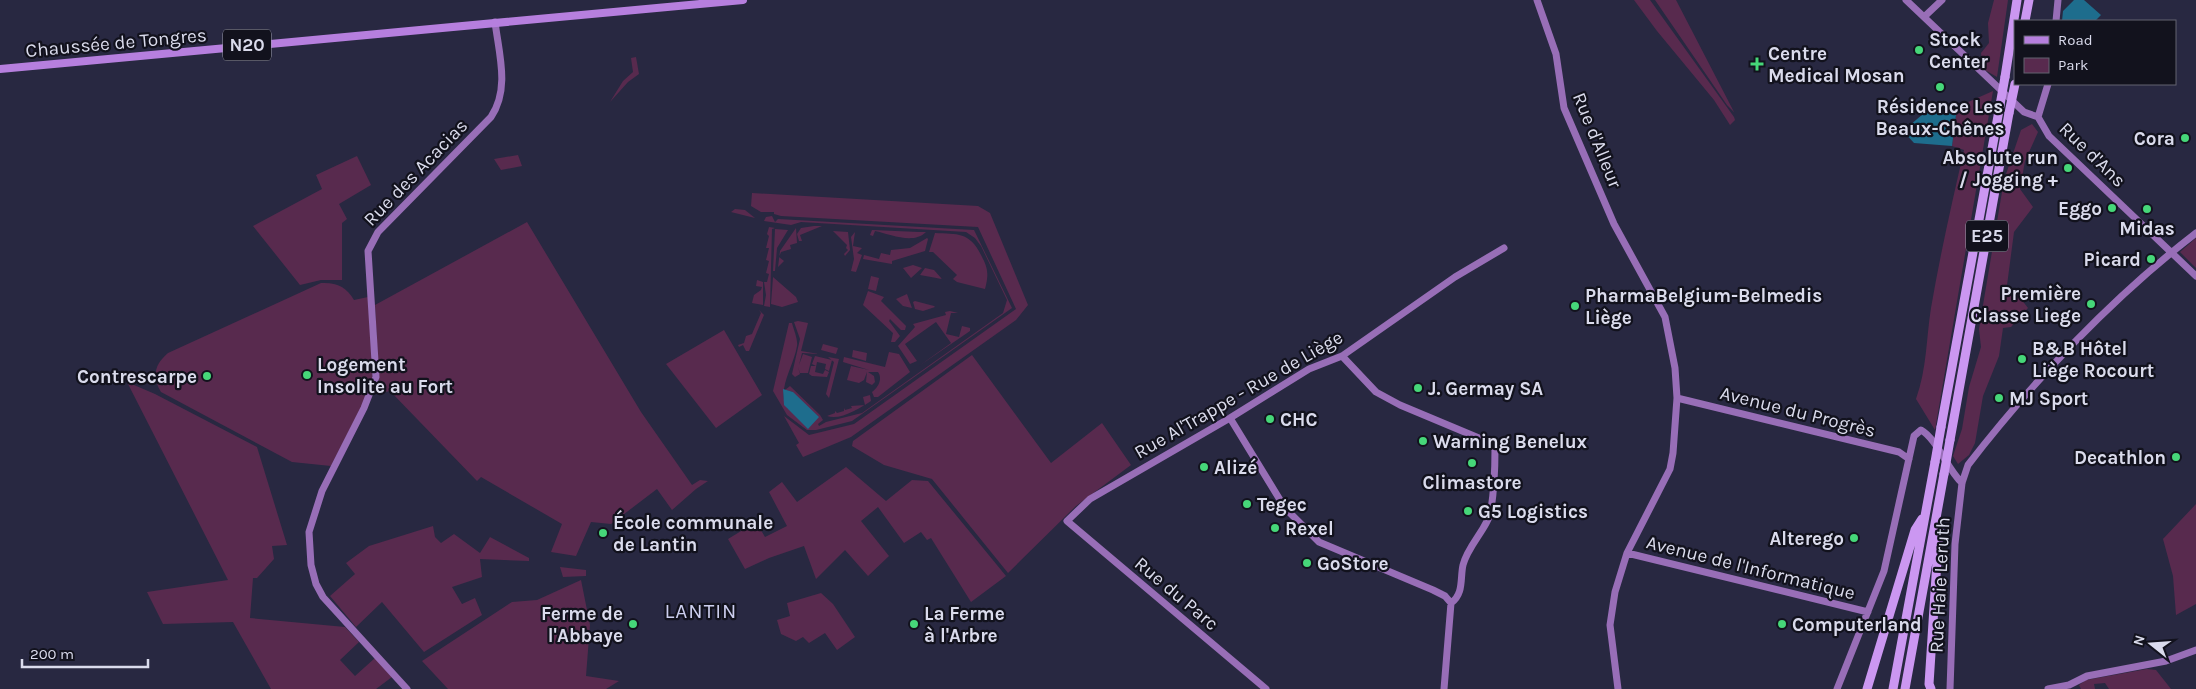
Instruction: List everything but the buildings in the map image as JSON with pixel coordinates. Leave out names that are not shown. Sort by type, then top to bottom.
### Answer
[{"type":"highway","name":"E25","points":[[1893,689],[2000,105],[2017,0]]},
{"type":"highway","points":[[2025,20],[2029,0]]},
{"type":"highway","name":"E25","points":[[1905,689],[2015,85]]},
{"type":"highway","points":[[1868,689],[1915,530],[1925,512]]},
{"type":"highway","points":[[1931,689],[1929,684],[1939,530],[1937,515]]},
{"type":"main road","name":"Chaussée de Tongres","points":[[0,69],[744,0]]},
{"type":"street","name":"Rue d'Alleur","points":[[1537,0],[1556,54],[1564,108],[1614,224],[1665,317],[1675,368],[1676,398],[1673,453],[1670,469],[1627,553],[1616,592],[1610,626],[1618,689]]},
{"type":"street","name":"Rue d'Ans","points":[[1906,0],[2024,112],[2038,117],[2049,136],[2196,276]]},
{"type":"street","points":[[1924,17],[1942,0]]},
{"type":"street","points":[[2056,20],[2058,0]]},
{"type":"street","name":"Rue des Acacias","points":[[407,689],[323,597],[316,584],[311,565],[310,532],[322,492],[364,408],[376,377],[368,251],[378,232],[491,117],[498,106],[503,86],[495,22]]},
{"type":"street","points":[[2038,117],[2048,85]]},
{"type":"street","name":"Rue Haie Leruth","points":[[1950,689],[1955,544],[1962,483],[1968,465],[2042,377],[2171,252],[2196,233]]},
{"type":"street","name":"Rue Al'Trappe - Rue de Liège","points":[[1067,521],[1090,499],[1230,418],[1309,369],[1342,356],[1455,277],[1504,248]]},
{"type":"street","points":[[1342,356],[1376,392],[1400,405],[1486,441],[1495,449],[1491,513],[1469,549],[1463,564],[1457,599],[1451,603]]},
{"type":"street","name":"Avenue du Progrès","points":[[1676,398],[1899,452],[1909,458]]},
{"type":"street","points":[[1230,418],[1285,508],[1319,542],[1433,590],[1445,596],[1451,603],[1444,689]]},
{"type":"street","points":[[1837,689],[1884,571],[1914,436],[1921,430],[1928,434],[1952,474],[1962,483]]},
{"type":"street","name":"Rue du Parc","points":[[1067,521],[1266,689]]},
{"type":"street","name":"Avenue de l'Informatique","points":[[1627,553],[1868,612]]},
{"type":"street","points":[[2048,689],[2069,685],[2087,676],[2166,661],[2196,650]]},
{"type":"street","points":[[1840,678],[1841,689]]},
{"type":"green space","points":[[1634,0],[1650,0],[1734,117],[1735,120],[1730,125],[1714,100]]},
{"type":"green space","points":[[1655,0],[1676,0],[1734,112],[1727,105]]},
{"type":"green space","points":[[1994,0],[2008,0],[1997,77],[1983,69],[1981,53],[1989,43],[1988,23]]},
{"type":"green space","points":[[636,57],[639,74],[628,82],[610,102],[623,81],[633,72],[631,58]]},
{"type":"green space","points":[[1993,91],[1935,430],[1916,399],[1924,365],[1938,268],[1964,150],[1952,146],[1957,107]]},
{"type":"green space","points":[[2032,124],[2038,132],[2025,161],[2020,189],[2033,207],[2014,232],[2006,293],[2015,291],[2028,308],[2011,327],[2003,328],[1999,356],[1983,396],[1975,443],[1969,455],[1958,464],[1953,456],[1962,429],[1969,387],[1981,347],[1979,329],[2004,180],[2021,130]]},
{"type":"green space","points":[[518,155],[522,166],[501,170],[494,159]]},
{"type":"green space","points":[[357,156],[371,185],[339,204],[347,219],[342,223],[342,280],[321,280],[300,285],[253,226],[322,189],[316,175]]},
{"type":"green space","points":[[752,193],[978,206],[990,213],[1028,305],[1016,320],[851,437],[803,457],[796,445],[799,443],[784,416],[809,435],[854,424],[1016,309],[978,227],[781,216],[774,214],[774,212],[761,212],[751,206]]},
{"type":"green space","points":[[735,209],[745,210],[755,218],[731,212]]},
{"type":"green space","points":[[772,216],[775,222],[778,219],[974,230],[1012,308],[852,421],[816,430],[807,430],[787,415],[773,391],[789,323],[792,323],[797,343],[784,387],[785,402],[788,409],[793,392],[785,390],[790,386],[820,415],[823,420],[818,424],[819,426],[826,422],[862,413],[1003,313],[1007,300],[981,246],[975,238],[966,232],[801,222],[791,225],[764,221],[766,217]]},
{"type":"green space","points":[[527,222],[641,412],[692,485],[700,480],[708,481],[672,510],[657,489],[611,524],[591,522],[576,556],[551,552],[562,524],[481,477],[477,481],[390,391],[380,393],[375,305]]},
{"type":"green space","points":[[822,226],[800,235],[802,241],[799,241],[797,234],[801,228]]},
{"type":"green space","points":[[769,227],[775,228],[772,229],[770,307],[764,306],[766,295],[764,282],[767,282],[769,274],[766,273],[769,261],[766,260],[769,248],[766,248]]},
{"type":"green space","points":[[796,228],[797,243],[790,245],[791,249],[781,252],[779,256],[780,251]]},
{"type":"green space","points":[[775,229],[788,230],[777,248],[775,271],[773,271]]},
{"type":"green space","points":[[872,230],[926,232],[915,238],[908,238],[875,231],[873,236],[870,235]]},
{"type":"green space","points":[[833,231],[848,232],[850,250],[845,256],[844,254],[848,250],[846,248],[847,245]]},
{"type":"green space","points":[[855,232],[853,246],[862,248],[857,253],[862,255],[856,272],[851,271],[854,259],[851,237]]},
{"type":"green space","points":[[935,233],[962,236],[977,247],[986,268],[987,279],[985,289],[957,282],[953,279],[957,275],[933,252],[929,252]]},
{"type":"green space","points":[[927,238],[925,251],[892,261],[892,264],[863,259],[864,255],[879,259],[881,253],[890,255],[891,250],[910,248]]},
{"type":"green space","points":[[2196,238],[2196,268],[2180,252]]},
{"type":"green space","points":[[779,257],[784,261],[778,267]]},
{"type":"green space","points":[[913,265],[922,268],[911,278],[903,268]]},
{"type":"green space","points":[[925,268],[934,270],[942,279],[920,275]]},
{"type":"green space","points":[[871,276],[879,278],[876,291],[868,289]]},
{"type":"green space","points":[[773,277],[796,297],[798,302],[782,307],[771,304]]},
{"type":"green space","points":[[757,280],[763,282],[763,305],[752,303],[754,295],[762,287],[756,286]]},
{"type":"green space","points":[[321,283],[332,283],[340,286],[354,300],[368,297],[373,373],[369,393],[331,466],[292,462],[161,392],[156,381],[156,371],[160,362],[168,353]]},
{"type":"green space","points":[[868,291],[884,297],[881,301],[906,326],[905,330],[901,330],[890,319],[889,321],[900,336],[895,342],[891,342],[893,333],[863,305]]},
{"type":"green space","points":[[907,294],[912,308],[903,306],[896,299]]},
{"type":"green space","points":[[913,302],[935,307],[923,311],[915,309]]},
{"type":"green space","points":[[759,310],[764,315],[749,351],[746,351],[743,345],[739,347],[738,345],[744,343],[746,336],[752,334],[761,313]]},
{"type":"green space","points":[[945,312],[958,313],[951,313],[946,334],[959,337],[962,326],[970,328],[970,331],[919,366],[951,343],[936,322],[905,344],[917,361],[910,364],[898,346],[915,327],[913,324],[946,315]]},
{"type":"green space","points":[[794,322],[808,323],[801,351],[819,354],[802,353],[799,365],[803,354],[812,357],[808,373],[800,373],[798,367],[800,374],[795,377],[792,374],[800,339]]},
{"type":"green space","points":[[724,330],[762,395],[716,428],[666,364]]},
{"type":"green space","points":[[823,344],[838,348],[836,354],[821,350]]},
{"type":"green space","points":[[853,350],[867,353],[866,361],[852,357]]},
{"type":"green space","points":[[889,352],[899,354],[910,372],[878,397],[874,397],[872,392],[879,383],[878,372],[868,372],[874,376],[875,382],[872,385],[866,382],[867,372],[864,380],[859,383],[847,380],[851,366],[869,370],[843,362],[844,357],[885,367]]},
{"type":"green space","points":[[972,355],[1051,463],[1102,423],[1131,465],[1076,506],[1008,573],[932,479],[884,465],[852,446],[853,441]]},
{"type":"green space","points":[[815,356],[832,360],[829,371],[825,369],[826,364],[817,362],[815,372],[823,374],[825,370],[829,372],[827,377],[809,374],[811,366],[816,366],[812,364]]},
{"type":"green space","points":[[828,357],[839,359],[829,398],[826,394],[834,362]]},
{"type":"green space","points":[[127,382],[155,394],[257,447],[287,545],[272,546],[274,559],[257,578],[253,578],[250,618],[345,627],[359,642],[340,660],[355,676],[375,658],[392,677],[376,689],[271,689],[233,622],[163,624],[147,592],[228,580]]},
{"type":"green space","points":[[870,395],[871,401],[865,405],[863,397]]},
{"type":"green space","points":[[865,405],[838,417],[827,416],[835,413],[835,411],[837,413],[844,411],[844,408],[845,410],[852,408],[851,406]]},
{"type":"green space","points":[[846,467],[886,501],[912,480],[928,481],[1006,576],[971,602],[931,538],[927,540],[921,532],[904,543],[878,507],[861,521],[889,556],[868,576],[845,550],[816,579],[804,546],[769,558],[745,569],[728,539],[756,522],[765,537],[787,526],[769,492],[782,482],[797,502]]},
{"type":"green space","points":[[2196,504],[2196,604],[2176,615],[2173,576],[2163,539]]},
{"type":"green space","points":[[433,526],[435,537],[441,543],[454,534],[480,553],[490,537],[529,558],[529,561],[480,559],[482,577],[452,587],[462,604],[475,598],[482,615],[424,652],[382,602],[356,627],[330,596],[355,574],[346,563],[369,546]]},
{"type":"green space","points":[[560,567],[586,570],[586,576],[563,577]]},
{"type":"green space","points":[[581,580],[590,625],[586,676],[619,681],[606,689],[448,689],[422,661],[512,602],[537,600]]},
{"type":"green space","points":[[821,593],[833,604],[855,637],[837,650],[825,633],[809,643],[803,637],[796,641],[781,634],[777,620],[790,616],[787,603]]},
{"type":"green space","points":[[2147,669],[2156,670],[2171,689],[2109,689],[2105,683],[2094,684],[2095,689],[2081,689],[2079,685],[2086,680]]},
{"type":"water","points":[[2074,0],[2084,0],[2101,15],[2096,20],[2062,20],[2063,11]]},
{"type":"water","points":[[1936,103],[1957,107],[1952,146],[1914,143],[1903,131]]},
{"type":"water","points":[[783,389],[793,392],[819,417],[808,429],[784,405]]},
{"type":"place","name":"Stock Center","points":[[1919,50]]},
{"type":"place","name":"Centre Medical Mosan","points":[[1757,64]]},
{"type":"place","name":"Résidence Les Beaux-Chênes","points":[[1940,87]]},
{"type":"place","name":"Cora","points":[[2185,138]]},
{"type":"place","name":"Absolute run / Jogging +","points":[[2068,168]]},
{"type":"place","name":"Eggo","points":[[2112,208]]},
{"type":"place","name":"Midas","points":[[2147,209]]},
{"type":"place","name":"Picard","points":[[2151,259]]},
{"type":"place","name":"Première Classe Liege","points":[[2091,304]]},
{"type":"place","name":"PharmaBelgium-Belmedis Liège","points":[[1575,306]]},
{"type":"place","name":"B&B Hôtel Liège Rocourt","points":[[2022,359]]},
{"type":"place","name":"Logement Insolite au Fort","points":[[307,375]]},
{"type":"place","name":"Contrescarpe","points":[[207,376]]},
{"type":"place","name":"J. Germay SA","points":[[1418,388]]},
{"type":"place","name":"MJ Sport","points":[[1999,398]]},
{"type":"place","name":"CHC","points":[[1270,419]]},
{"type":"place","name":"Warning Benelux","points":[[1423,441]]},
{"type":"place","name":"Decathlon","points":[[2176,457]]},
{"type":"place","name":"Climastore","points":[[1472,463]]},
{"type":"place","name":"Alizé","points":[[1204,467]]},
{"type":"place","name":"Tegec","points":[[1247,504]]},
{"type":"place","name":"G5 Logistics","points":[[1468,511]]},
{"type":"place","name":"Rexel","points":[[1275,528]]},
{"type":"place","name":"École communale de Lantin","points":[[603,533]]},
{"type":"place","name":"Alterego","points":[[1854,538]]},
{"type":"place","name":"GoStore","points":[[1307,563]]},
{"type":"place","name":"Ferme de l'Abbaye","points":[[633,624]]},
{"type":"place","name":"La Ferme à l'Arbre","points":[[914,624]]},
{"type":"place","name":"Computerland","points":[[1782,624]]},
{"type":"district","name":"LANTIN","points":[[701,611]]}]
